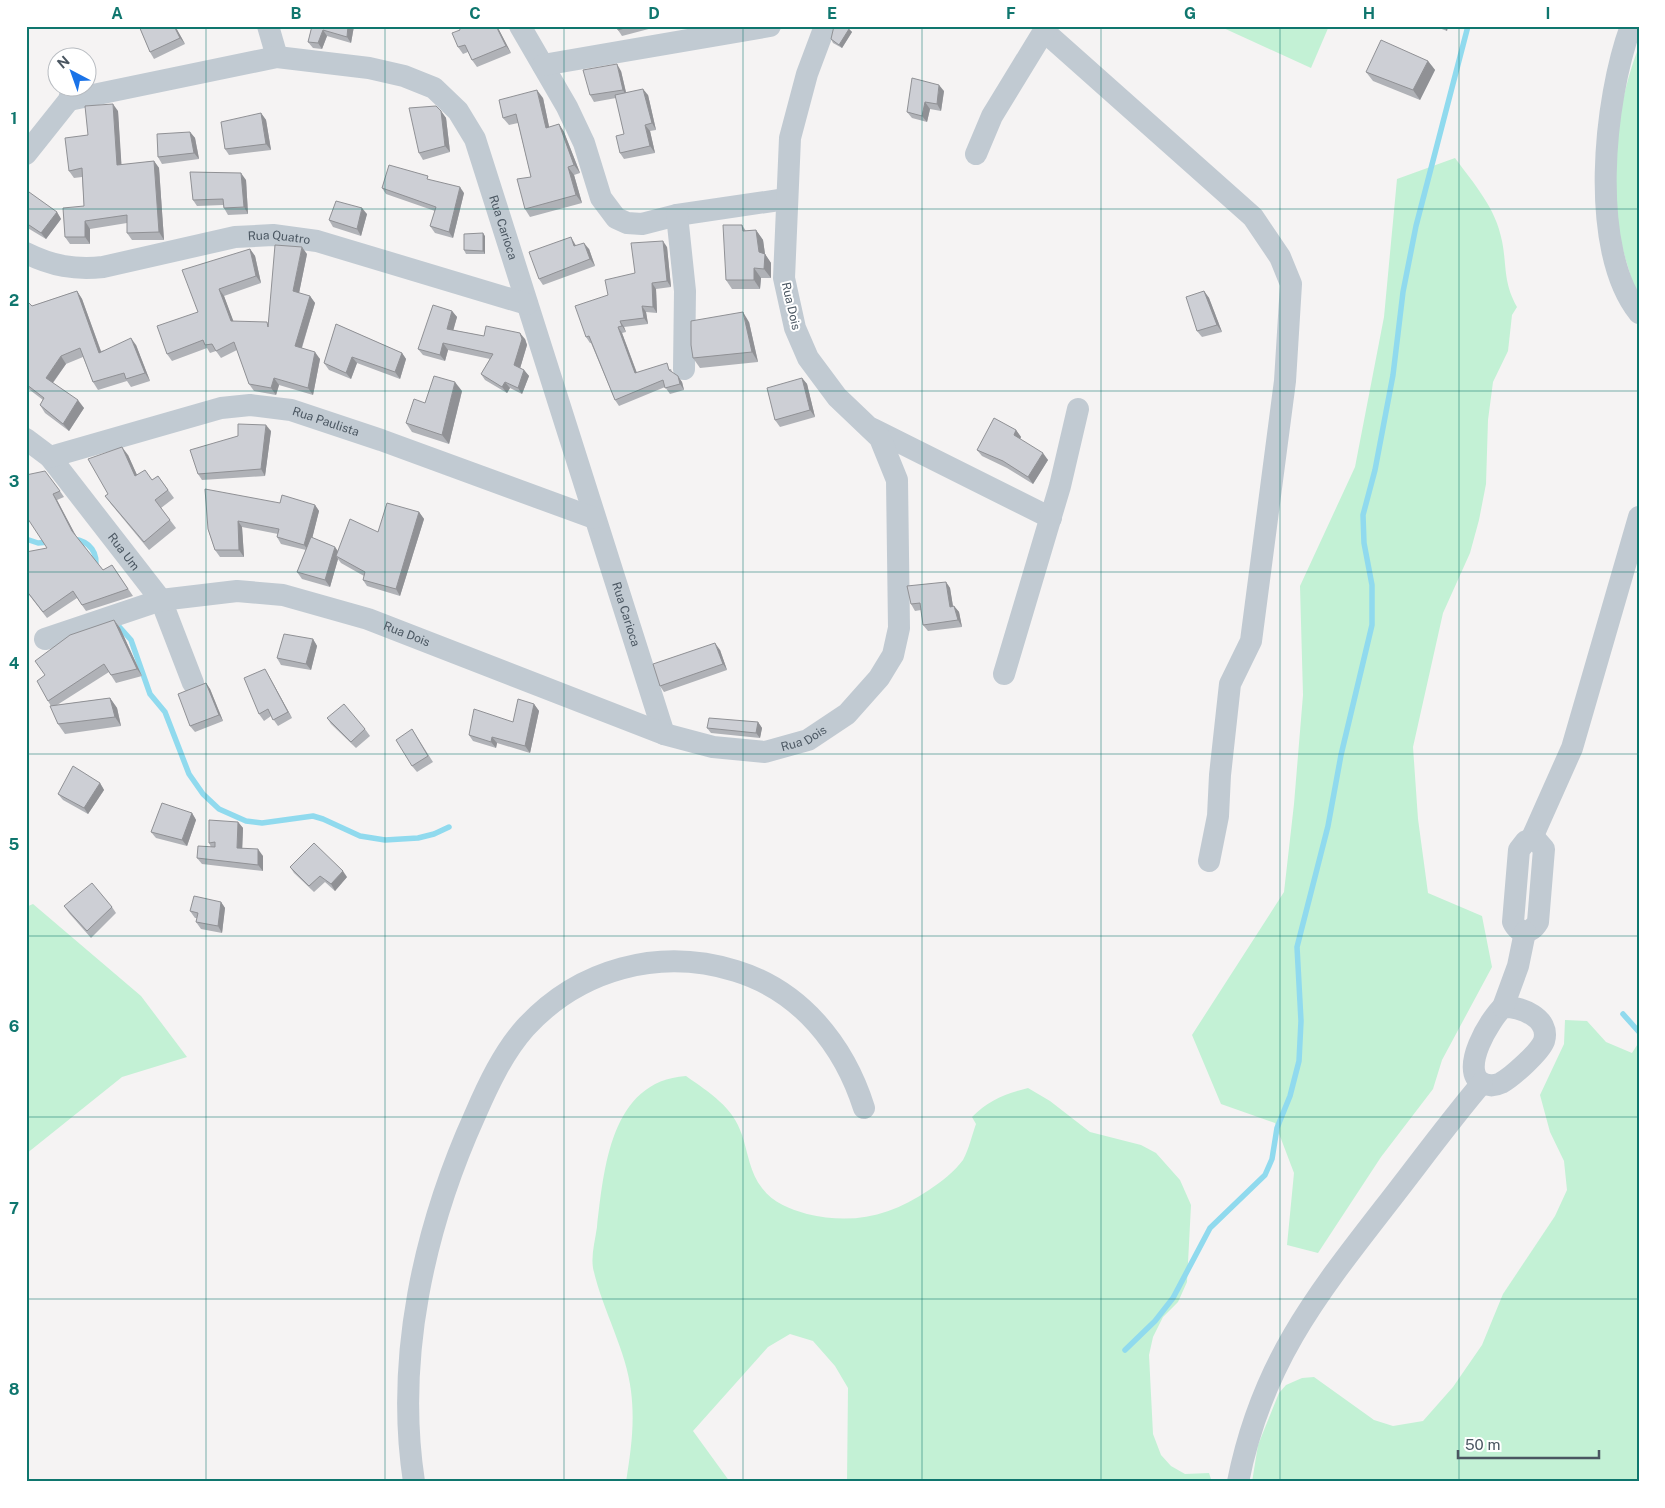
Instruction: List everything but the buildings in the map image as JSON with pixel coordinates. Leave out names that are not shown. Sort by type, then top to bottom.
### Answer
[{"type":"street","points":[[268,26],[276,57]]},
{"type":"street","points":[[520,26],[567,107],[584,143],[601,198],[616,218],[642,224],[677,215],[786,199]]},
{"type":"street","points":[[543,64],[770,26]]},
{"type":"street","name":"Rua Dois","points":[[45,639],[161,600],[237,591],[283,595],[368,619],[664,734],[713,747],[766,752],[808,740],[847,714],[879,678],[893,655],[899,628],[897,480],[880,438],[837,397],[808,358],[795,328],[784,278],[790,138],[807,74],[825,26]]},
{"type":"street","points":[[1631,26],[1615,80],[1610,110],[1606,172],[1610,234],[1618,274],[1626,293],[1639,313]]},
{"type":"street","points":[[976,154],[992,116],[1046,29],[1253,217],[1280,257],[1291,284],[1284,382],[1251,641],[1230,684],[1220,775],[1218,816],[1209,861]]},
{"type":"street","name":"Rua Carioca","points":[[98,89],[276,57],[369,68],[404,76],[434,88],[458,111],[475,140],[664,734]]},
{"type":"street","name":"Rua Carioca","points":[[26,154],[67,98]]},
{"type":"street","points":[[677,215],[685,291],[684,369]]},
{"type":"street","name":"Rua Quatro","points":[[26,253],[45,262],[85,268],[103,267],[235,237],[273,235],[317,241],[527,304]]},
{"type":"street","name":"Rua Paulista","points":[[50,457],[221,408],[250,405],[290,410],[381,440],[594,518]]},
{"type":"street","points":[[1004,674],[1051,518],[1078,409]]},
{"type":"street","points":[[868,427],[1051,518]]},
{"type":"street","name":"Rua Um","points":[[26,439],[50,457],[161,600],[193,683]]},
{"type":"street","points":[[1503,1007],[1519,1008],[1533,1015],[1543,1030],[1545,1039],[1539,1050],[1501,1083],[1488,1085],[1482,1083],[1474,1074],[1473,1062],[1495,1015],[1503,1007],[1518,966],[1525,932],[1531,931],[1538,922],[1544,849],[1537,841],[1531,840],[1572,748],[1639,517]]},
{"type":"street","points":[[414,1482],[408,1440],[412,1347],[418,1301],[437,1216],[464,1139],[499,1065],[523,1030],[554,1002],[571,990],[609,972],[652,962],[699,962],[744,973],[785,995],[820,1026],[847,1064],[864,1108]]},
{"type":"street","points":[[1238,1482],[1250,1431],[1261,1400],[1274,1371],[1305,1314],[1482,1083]]},
{"type":"green space","points":[[1219,26],[1329,26],[1311,68]]},
{"type":"green space","points":[[1639,46],[1639,295],[1632,282],[1616,212],[1615,156],[1623,99]]},
{"type":"green space","points":[[1455,158],[1477,187],[1495,218],[1502,241],[1507,282],[1517,307],[1512,315],[1508,351],[1493,382],[1488,420],[1486,484],[1479,520],[1470,553],[1443,613],[1413,747],[1418,819],[1428,893],[1482,916],[1492,967],[1442,1060],[1433,1089],[1381,1157],[1318,1253],[1287,1245],[1294,1173],[1275,1123],[1221,1104],[1192,1035],[1284,892],[1294,804],[1303,695],[1300,586],[1355,467],[1384,317],[1397,179]]},
{"type":"green space","points":[[33,904],[141,996],[187,1057],[122,1077],[26,1154],[26,907]]},
{"type":"green space","points":[[1565,1020],[1587,1021],[1606,1042],[1632,1053],[1639,1042],[1639,1482],[1252,1482],[1258,1445],[1279,1393],[1286,1385],[1302,1378],[1314,1377],[1374,1420],[1393,1426],[1423,1421],[1453,1387],[1482,1345],[1503,1294],[1555,1216],[1567,1190],[1564,1161],[1550,1132],[1540,1095],[1564,1044]]},
{"type":"green space","points":[[686,1076],[720,1101],[733,1116],[742,1135],[755,1176],[766,1193],[788,1208],[824,1217],[840,1219],[871,1216],[886,1212],[915,1199],[947,1176],[963,1160],[976,1124],[972,1117],[998,1098],[1028,1088],[1050,1101],[1090,1132],[1141,1145],[1156,1153],[1180,1180],[1191,1205],[1187,1282],[1178,1302],[1163,1317],[1153,1337],[1149,1355],[1153,1434],[1161,1455],[1171,1466],[1185,1474],[1209,1473],[1212,1482],[847,1482],[848,1388],[835,1366],[813,1341],[790,1334],[768,1347],[693,1431],[730,1482],[626,1482],[632,1425],[629,1376],[593,1268],[603,1180],[608,1155],[626,1111],[641,1094],[661,1082]]},
{"type":"waterway","points":[[1125,1350],[1155,1321],[1173,1298],[1210,1228],[1265,1175],[1272,1159],[1277,1128],[1290,1096],[1299,1061],[1301,1021],[1297,947],[1328,826],[1341,755],[1372,625],[1372,585],[1364,543],[1363,515],[1375,470],[1393,375],[1403,292],[1416,226],[1468,26]]},
{"type":"waterway","points":[[26,539],[38,543],[49,542]]},
{"type":"waterway","points":[[73,539],[84,542],[92,549],[96,558],[95,570]]},
{"type":"waterway","points":[[115,622],[131,640],[150,694],[165,712],[189,774],[203,794],[219,809],[246,821],[262,823],[313,816],[360,836],[385,840],[418,838],[434,834],[449,827]]},
{"type":"waterway","points":[[1623,1014],[1639,1032]]}]
